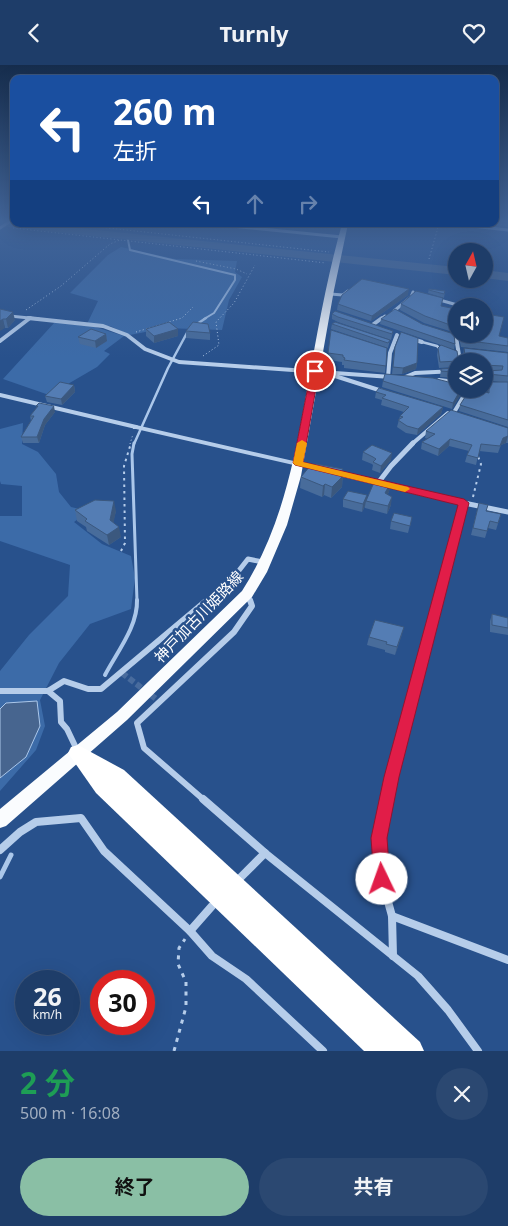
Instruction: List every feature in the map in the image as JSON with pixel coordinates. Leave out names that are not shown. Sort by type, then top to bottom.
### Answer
[{"type":"highway","points":[[78,753],[103,787],[382,1051]]},
{"type":"highway","points":[[78,753],[117,776],[411,1051]]},
{"type":"main road","name":"神戸加古川姫路線","points":[[0,820],[122,717],[247,594],[261,574],[278,535],[321,372],[329,321],[330,293],[336,266]]},
{"type":"street","points":[[330,293],[343,295],[355,286]]},
{"type":"street","points":[[405,290],[422,295]]},
{"type":"street","points":[[371,326],[394,311],[411,297],[413,292]]},
{"type":"street","points":[[432,298],[448,302]]},
{"type":"street","points":[[394,311],[401,315]]},
{"type":"street","points":[[0,315],[103,326],[127,335],[145,349],[166,359],[188,363],[420,379]]},
{"type":"street","points":[[0,341],[30,318]]},
{"type":"street","points":[[362,322],[380,329]]},
{"type":"street","points":[[388,332],[422,342]]},
{"type":"street","points":[[446,333],[456,337],[459,352],[468,351]]},
{"type":"street","points":[[388,377],[390,353],[397,335]]},
{"type":"street","points":[[383,350],[390,353]]},
{"type":"street","points":[[402,378],[415,373],[448,371]]},
{"type":"street","points":[[321,372],[383,392]]},
{"type":"street","points":[[429,380],[448,381]]},
{"type":"street","points":[[493,385],[508,386]]},
{"type":"street","points":[[0,395],[508,512]]},
{"type":"street","points":[[378,483],[382,475],[409,448],[450,413],[461,398]]},
{"type":"street","points":[[438,410],[460,416]]},
{"type":"street","points":[[393,956],[392,916],[382,879],[379,838],[392,777],[467,503]]},
{"type":"street","points":[[0,691],[48,691],[64,681],[88,689],[101,689],[200,607],[248,559],[266,563]]},
{"type":"street","points":[[247,594],[252,606],[234,632],[136,723],[144,748],[265,853],[418,976],[448,1010],[478,1051]]},
{"type":"street","points":[[48,691],[60,701],[61,722],[67,729],[78,753]]},
{"type":"street","points":[[0,850],[36,821],[81,818],[104,851],[190,931],[212,956],[246,979],[323,1051]]},
{"type":"street","points":[[239,879],[265,853]]},
{"type":"street","points":[[190,931],[212,906]]},
{"type":"street","points":[[392,916],[508,960]]},
{"type":"lane","points":[[387,341],[394,344]]},
{"type":"lane","points":[[422,342],[437,346],[442,350],[459,352]]},
{"type":"path","points":[[17,316],[62,286],[85,266]]},
{"type":"path","points":[[221,266],[248,274]]},
{"type":"path","points":[[188,363],[205,355],[219,345],[216,322],[230,310],[248,274],[254,266]]},
{"type":"path","points":[[127,335],[149,326],[175,321],[182,318],[193,307]]},
{"type":"path","points":[[121,551],[125,543],[124,466],[127,449],[136,427]]},
{"type":"path","points":[[467,503],[481,464],[475,451]]},
{"type":"path","points":[[174,1051],[186,1007],[186,982],[178,964],[179,948],[190,931]]},
{"type":"shaded area","points":[[97,266],[236,266],[235,272],[242,277],[229,300],[222,330],[165,328],[130,335],[110,326],[92,326],[124,336],[104,351],[110,354],[97,367],[49,395],[3,379],[55,322],[86,326],[98,301],[70,293]]},
{"type":"shaded area","points":[[23,423],[22,444],[38,452],[56,474],[59,492],[71,507],[84,510],[86,513],[74,522],[102,544],[131,556],[135,578],[131,609],[90,624],[59,663],[40,700],[45,726],[36,750],[0,791],[0,671],[29,635],[68,596],[70,565],[0,541],[0,516],[22,516],[22,486],[1,484],[0,429]]},
{"type":"shaded area","points":[[37,701],[40,726],[26,757],[0,778],[0,709],[6,703]]},
{"type":"building","points":[[362,279],[409,289],[372,316],[338,304],[342,295]]},
{"type":"building","points":[[429,289],[445,291],[444,294]]},
{"type":"building","points":[[416,291],[443,298],[441,306],[448,307],[448,324],[425,316],[401,304]]},
{"type":"building","points":[[0,309],[13,312],[6,319],[0,321]]},
{"type":"building","points":[[395,309],[422,324],[448,332],[448,342],[381,319]]},
{"type":"building","points":[[335,311],[393,331],[392,334],[338,317],[332,314]]},
{"type":"building","points":[[493,315],[504,317],[499,336],[508,338],[508,346],[486,343],[493,343]]},
{"type":"building","points":[[169,322],[178,329],[154,336],[146,329]]},
{"type":"building","points":[[193,322],[208,324],[210,333],[186,331]]},
{"type":"building","points":[[335,322],[390,340],[388,343],[332,324]]},
{"type":"building","points":[[91,329],[106,334],[95,341],[78,337]]},
{"type":"building","points":[[331,330],[387,348],[386,366],[344,360],[343,355],[328,353]]},
{"type":"building","points":[[401,332],[418,338],[417,363],[403,368],[393,367],[395,347]]},
{"type":"building","points":[[441,345],[457,351],[457,353],[448,353],[448,362],[440,362],[438,348]]},
{"type":"building","points":[[464,348],[508,353],[508,376],[493,374],[493,371],[502,370],[503,366],[493,365],[493,353],[465,353]]},
{"type":"building","points":[[441,369],[448,369],[448,371],[441,371]]},
{"type":"building","points":[[385,374],[433,378],[448,382],[448,398],[456,398],[453,403],[383,381]]},
{"type":"building","points":[[60,382],[74,385],[61,399],[45,396]]},
{"type":"building","points":[[493,382],[508,382],[508,420],[460,405],[464,398],[493,398]]},
{"type":"building","points":[[379,388],[443,407],[418,429],[407,426],[398,420],[403,417],[400,416],[409,407],[382,398],[386,395],[376,392]]},
{"type":"building","points":[[39,403],[54,406],[44,419],[37,437],[21,437],[34,416],[30,416]]},
{"type":"building","points":[[451,410],[508,428],[508,436],[503,438],[500,446],[481,444],[478,458],[467,455],[472,445],[450,439],[439,449],[422,442],[435,434],[426,431]]},
{"type":"building","points":[[372,445],[392,453],[381,466],[373,462],[376,459],[363,452]]},
{"type":"building","points":[[316,464],[343,469],[340,474],[343,476],[332,487],[325,484],[323,486],[301,477],[310,466]]},
{"type":"building","points":[[375,480],[390,484],[385,493],[392,497],[388,506],[366,501]]},
{"type":"building","points":[[348,491],[367,495],[363,504],[343,499]]},
{"type":"building","points":[[95,500],[114,501],[110,520],[119,527],[107,535],[85,521],[87,519],[75,510]]},
{"type":"building","points":[[479,503],[488,505],[486,511],[501,514],[498,523],[490,521],[487,531],[473,528]]},
{"type":"building","points":[[394,513],[412,517],[410,526],[391,521]]},
{"type":"building","points":[[492,614],[508,618],[508,628],[492,625]]},
{"type":"building","points":[[375,620],[404,627],[397,647],[369,637]]},
{"type":"waterway","points":[[197,266],[235,275],[235,280],[214,313],[204,319]]},
{"type":"waterway","points":[[409,266],[448,270]]},
{"type":"waterway","points":[[493,275],[508,277]]},
{"type":"waterway","points":[[197,324],[206,318]]},
{"type":"waterway","points":[[134,444],[168,368],[188,331]]},
{"type":"waterway","points":[[134,443],[132,454],[137,600]]},
{"type":"waterway","points":[[105,675],[126,639],[134,619],[137,600]]},
{"type":"waterway","points":[[0,877],[11,855]]},
{"type":"tunnel","points":[[122,673],[160,702]]},
{"type":"slow traffic","points":[[302,443],[298,463],[405,489]]},
{"type":"route","points":[[315,371],[298,463],[464,503],[392,777],[379,838],[382,879]]}]
